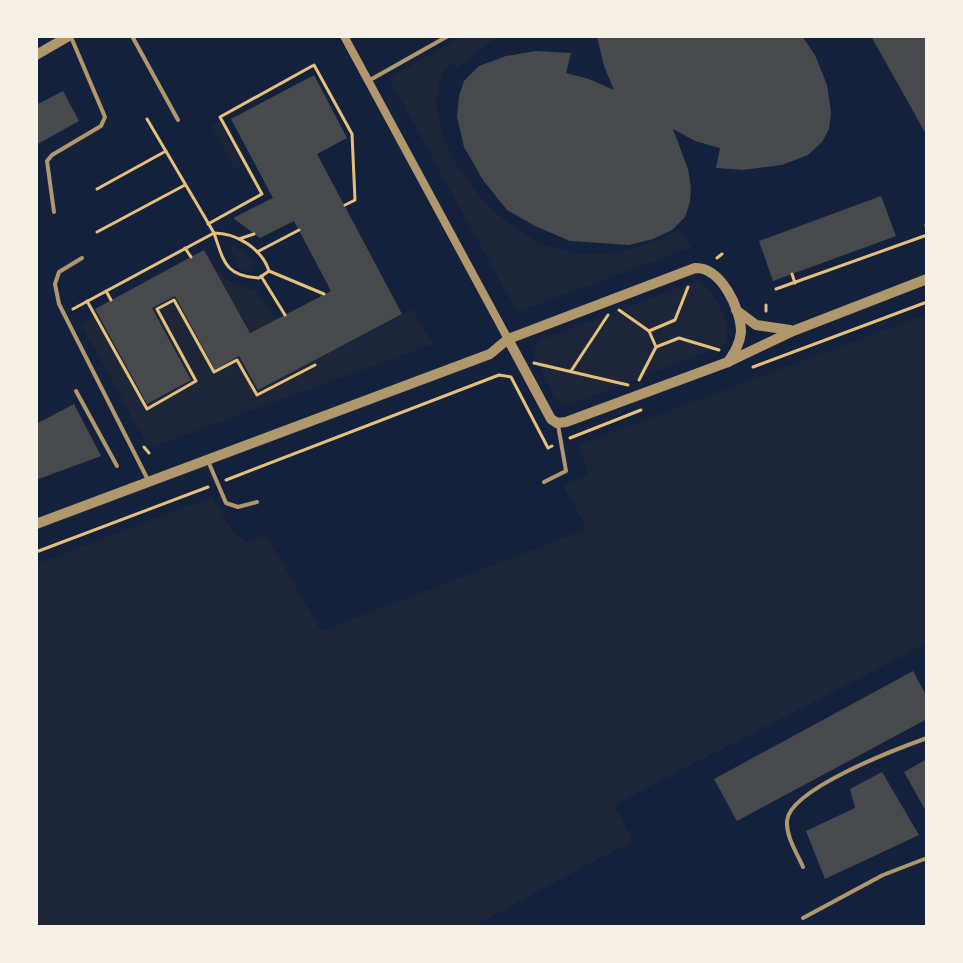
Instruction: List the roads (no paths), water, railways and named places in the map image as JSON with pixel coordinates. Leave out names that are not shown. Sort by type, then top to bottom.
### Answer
[{"type":"street","points":[[36,55],[70,36]]},
{"type":"street","points":[[344,36],[551,419],[557,423],[583,418],[728,362],[793,331],[927,279]]},
{"type":"street","points":[[36,524],[490,354],[508,339],[695,268],[703,268],[717,275],[735,308],[741,332],[728,362]]},
{"type":"street","points":[[735,308],[756,325],[793,331]]},
{"type":"lane","points":[[54,212],[47,161],[101,126],[105,117],[70,36]]},
{"type":"lane","points":[[132,36],[178,120]]},
{"type":"lane","points":[[368,81],[448,36]]},
{"type":"lane","points":[[82,258],[59,272],[55,284],[59,304],[149,482]]},
{"type":"lane","points":[[76,391],[117,466]]},
{"type":"lane","points":[[544,482],[566,471],[557,423]]},
{"type":"lane","points":[[208,461],[226,503],[238,507],[257,502]]},
{"type":"lane","points":[[803,867],[789,837],[787,820],[790,809],[807,794],[892,750],[927,738]]},
{"type":"lane","points":[[803,918],[883,875],[927,858]]}]
